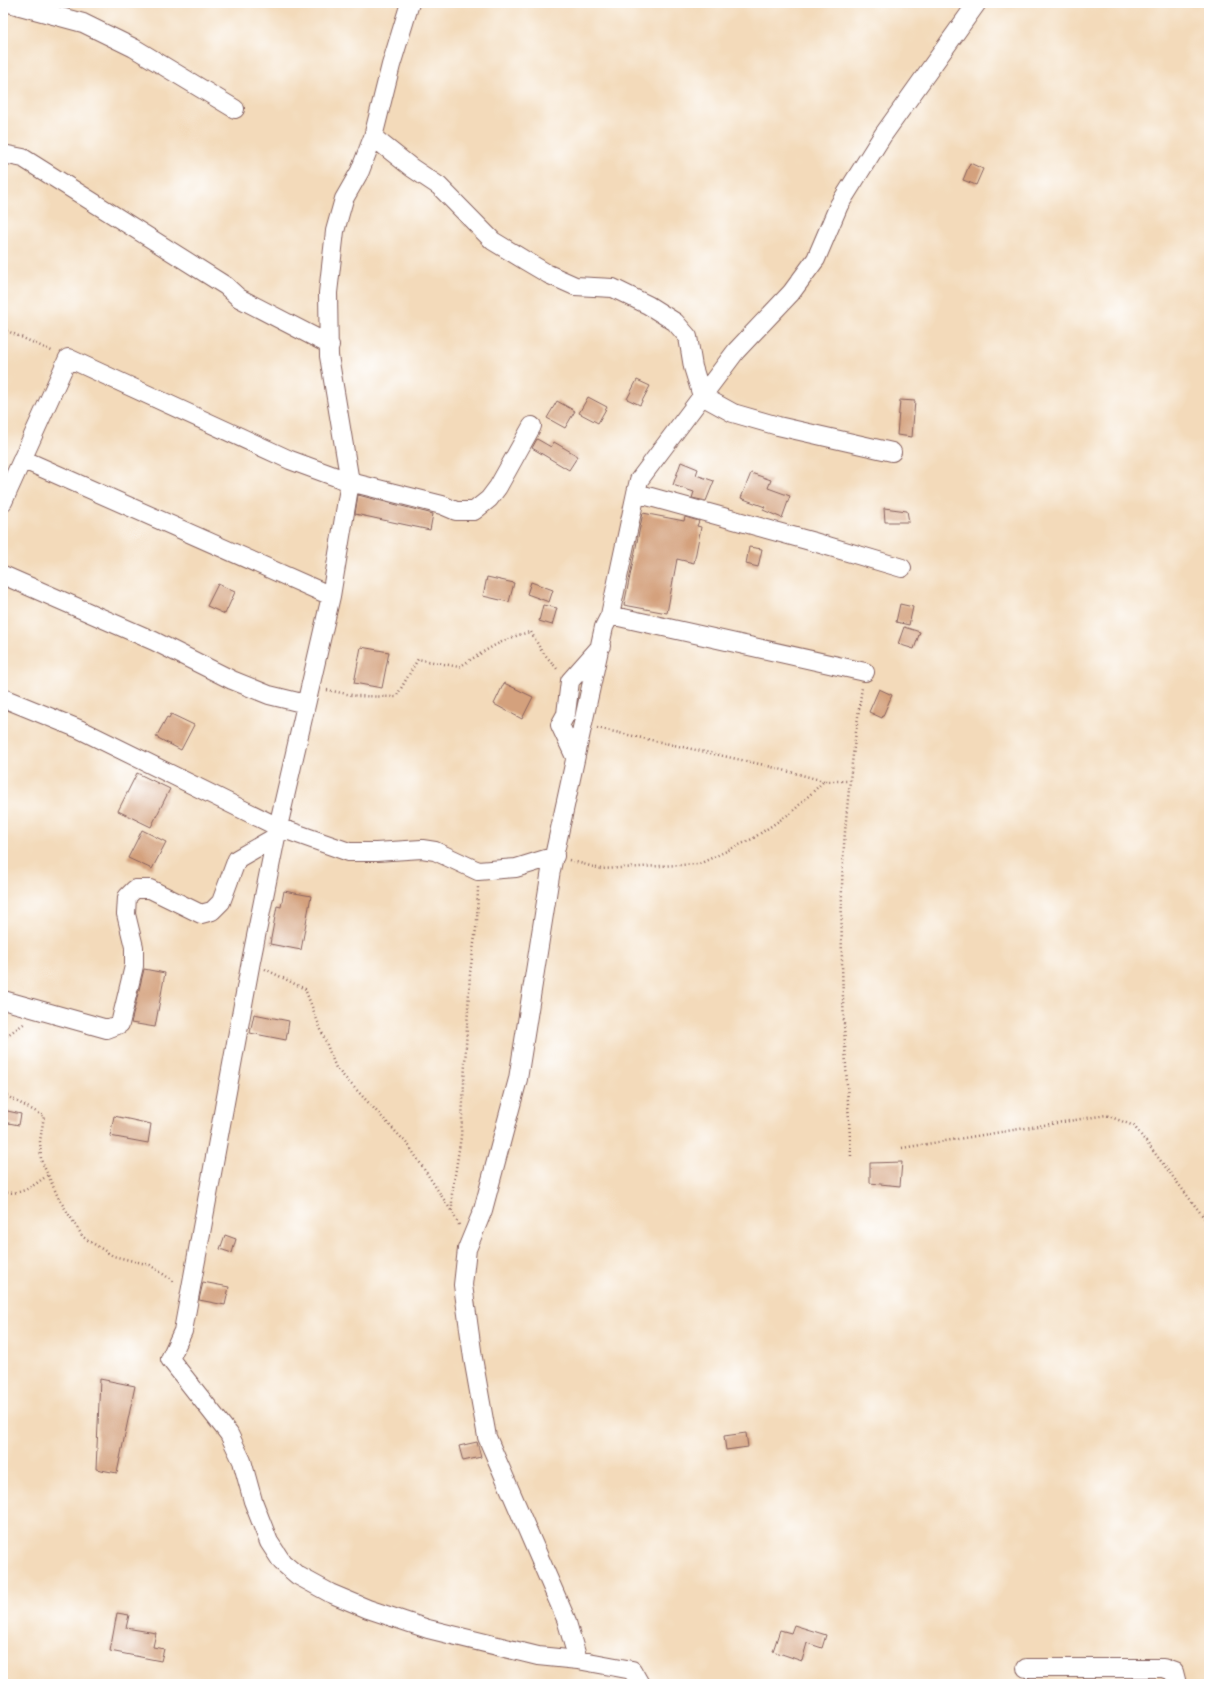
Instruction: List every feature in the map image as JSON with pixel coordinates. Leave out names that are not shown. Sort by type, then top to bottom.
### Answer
[{"type":"street","points":[[9,3],[83,23],[134,48],[236,109]]},
{"type":"street","points":[[410,3],[391,66],[374,137],[360,171],[344,200],[335,231],[328,292],[329,356],[350,482],[331,596],[278,831],[251,961],[183,1331],[170,1359],[229,1434],[242,1461],[253,1501],[269,1542],[282,1562],[297,1575],[330,1593],[368,1609],[428,1630],[538,1656],[578,1660],[632,1670],[640,1684]]},
{"type":"street","points":[[578,1660],[566,1619],[487,1438],[473,1358],[463,1285],[467,1249],[484,1210],[518,1079],[555,856],[575,757],[602,646],[604,628],[610,615],[639,480],[736,351],[791,292],[816,259],[840,205],[883,135],[977,3]]},
{"type":"street","points":[[374,137],[400,160],[439,186],[493,240],[526,261],[575,286],[613,288],[648,305],[675,322],[688,336],[693,367],[702,396],[733,413],[778,426],[892,452]]},
{"type":"street","points":[[3,154],[23,158],[226,286],[239,298],[330,345]]},
{"type":"street","points":[[3,502],[68,358],[290,460],[350,482],[442,505],[456,511],[474,511],[489,499],[498,487],[532,426]]},
{"type":"street","points":[[22,459],[331,596]]},
{"type":"street","points":[[636,493],[902,568]]},
{"type":"street","points":[[3,575],[154,641],[232,680],[269,695],[308,696]]},
{"type":"street","points":[[610,615],[864,672]]},
{"type":"street","points":[[575,757],[560,725],[566,714],[570,681],[602,646]]},
{"type":"street","points":[[3,698],[79,729],[278,831],[349,852],[376,852],[410,848],[435,851],[478,871],[516,868],[555,856]]},
{"type":"street","points":[[3,1000],[107,1029],[120,1024],[134,966],[134,946],[126,914],[127,896],[135,889],[150,889],[201,914],[212,912],[221,902],[237,859],[278,831]]},
{"type":"street","points":[[1026,1668],[1163,1668],[1174,1672],[1176,1684]]},
{"type":"path","points":[[3,329],[68,358]]},
{"type":"path","points":[[308,696],[396,697],[418,660],[459,667],[494,644],[519,634],[531,632],[541,650],[555,664],[560,673],[570,681]]},
{"type":"path","points":[[851,1156],[843,1010],[842,885],[849,781],[864,672]]},
{"type":"path","points":[[583,728],[601,728],[764,765],[824,781],[849,781]]},
{"type":"path","points":[[555,856],[600,869],[699,864],[752,839],[792,812],[824,781]]},
{"type":"path","points":[[452,1212],[452,1194],[461,1137],[470,973],[477,921],[478,871]]},
{"type":"path","points":[[251,961],[305,989],[336,1068],[409,1146],[452,1212],[461,1230],[467,1249]]},
{"type":"path","points":[[3,1094],[44,1116],[40,1141],[41,1160],[59,1199],[83,1237],[113,1256],[150,1265],[190,1293]]},
{"type":"path","points":[[902,1148],[1106,1116],[1134,1126],[1209,1224]]},
{"type":"path","points":[[3,1192],[10,1193],[26,1191],[48,1175]]},
{"type":"building","points":[[970,163],[983,169],[976,185],[963,180]]},
{"type":"building","points":[[637,380],[650,386],[640,405],[627,399]]},
{"type":"building","points":[[588,397],[607,407],[598,423],[579,413]]},
{"type":"building","points":[[900,400],[915,401],[912,437],[897,435]]},
{"type":"building","points":[[557,401],[575,411],[565,428],[547,418]]},
{"type":"building","points":[[537,439],[551,447],[554,442],[578,456],[569,470],[532,448]]},
{"type":"building","points":[[681,462],[698,469],[696,475],[714,481],[706,501],[692,498],[694,492],[673,485]]},
{"type":"building","points":[[751,473],[771,480],[768,488],[790,496],[782,518],[763,510],[765,507],[741,498]]},
{"type":"building","points":[[358,495],[433,514],[430,530],[355,514]]},
{"type":"building","points":[[884,508],[907,511],[909,522],[885,522]]},
{"type":"building","points":[[643,513],[684,521],[685,517],[699,521],[697,526],[701,527],[694,563],[677,559],[667,613],[624,605]]},
{"type":"building","points":[[749,547],[762,549],[758,567],[746,564]]},
{"type":"building","points":[[487,577],[514,583],[509,602],[483,596]]},
{"type":"building","points":[[531,582],[553,590],[549,602],[527,594]]},
{"type":"building","points":[[218,584],[235,592],[225,614],[207,606]]},
{"type":"building","points":[[900,604],[913,607],[909,625],[896,622]]},
{"type":"building","points":[[543,605],[557,608],[552,625],[539,621]]},
{"type":"building","points":[[904,627],[920,632],[914,649],[898,644]]},
{"type":"building","points":[[361,647],[389,652],[382,688],[354,683]]},
{"type":"building","points":[[504,683],[533,697],[522,719],[494,704]]},
{"type":"building","points":[[879,689],[892,695],[882,718],[869,712]]},
{"type":"building","points":[[171,714],[194,725],[181,750],[156,737],[167,717],[169,718]]},
{"type":"building","points":[[137,773],[170,789],[151,827],[118,811]]},
{"type":"building","points":[[142,830],[166,842],[152,869],[128,858]]},
{"type":"building","points":[[284,891],[311,896],[301,950],[270,944],[277,906],[281,907]]},
{"type":"building","points":[[144,969],[165,973],[155,1027],[131,1023]]},
{"type":"building","points":[[254,1014],[289,1021],[286,1040],[250,1033]]},
{"type":"building","points":[[3,1110],[21,1114],[19,1125],[3,1122]]},
{"type":"building","points":[[114,1116],[151,1124],[148,1143],[110,1136]]},
{"type":"building","points":[[902,1162],[900,1186],[870,1183],[870,1163]]},
{"type":"building","points":[[225,1235],[236,1239],[232,1253],[220,1249]]},
{"type":"building","points":[[203,1282],[229,1287],[225,1305],[199,1300]]},
{"type":"building","points":[[100,1379],[135,1386],[117,1473],[96,1469]]},
{"type":"building","points":[[746,1433],[748,1447],[726,1450],[724,1436]]},
{"type":"building","points":[[477,1442],[481,1457],[463,1461],[459,1446]]},
{"type":"building","points":[[117,1613],[129,1615],[126,1628],[156,1633],[153,1647],[164,1649],[161,1661],[110,1651]]},
{"type":"building","points":[[794,1625],[826,1635],[822,1648],[807,1643],[802,1661],[773,1651],[780,1630],[791,1633]]}]
